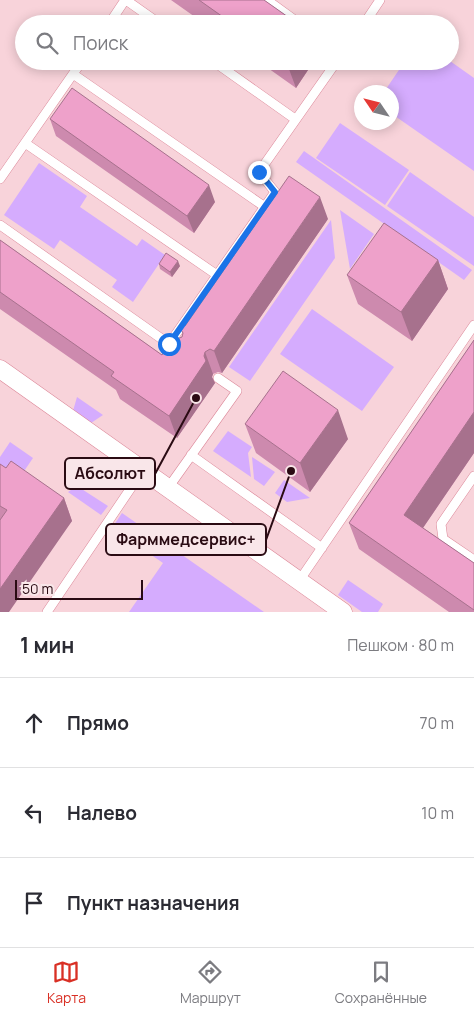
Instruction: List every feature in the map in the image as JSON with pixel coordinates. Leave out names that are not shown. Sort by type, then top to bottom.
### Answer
[{"type":"street","points":[[0,369],[343,612]]},
{"type":"lane","points":[[115,15],[126,0],[147,15]]},
{"type":"lane","points":[[267,0],[288,15]]},
{"type":"lane","points":[[370,15],[380,0]]},
{"type":"lane","points":[[0,179],[76,70]]},
{"type":"lane","points":[[226,70],[295,119]]},
{"type":"lane","points":[[0,225],[173,347],[217,275],[275,192],[259,172],[330,70]]},
{"type":"lane","points":[[73,74],[265,206]]},
{"type":"lane","points":[[25,142],[217,275]]},
{"type":"lane","points":[[299,581],[474,324]]},
{"type":"lane","points":[[168,488],[236,391],[218,378]]},
{"type":"lane","points":[[192,455],[322,548]]},
{"type":"lane","points":[[46,612],[143,470]]},
{"type":"lane","points":[[474,476],[441,524],[443,539],[474,560]]},
{"type":"shaded area","points":[[459,67],[474,78],[474,171],[399,119],[399,85],[389,85],[399,70],[459,70]]},
{"type":"shaded area","points":[[340,123],[409,170],[385,205],[316,158]]},
{"type":"shaded area","points":[[304,151],[472,270],[464,280],[296,162]]},
{"type":"shaded area","points":[[39,163],[87,196],[80,207],[137,246],[142,239],[165,255],[133,302],[112,287],[117,280],[60,240],[54,249],[4,215]]},
{"type":"shaded area","points":[[410,172],[474,217],[474,266],[387,206]]},
{"type":"shaded area","points":[[340,210],[374,234],[350,269]]},
{"type":"shaded area","points":[[331,220],[335,258],[250,381],[229,367]]},
{"type":"shaded area","points":[[312,309],[394,367],[362,411],[280,354]]},
{"type":"shaded area","points":[[77,397],[103,415],[91,423],[73,411]]},
{"type":"shaded area","points":[[228,431],[252,447],[248,453],[251,477],[213,451]]},
{"type":"shaded area","points":[[10,442],[33,458],[18,480],[0,468],[0,457]]},
{"type":"shaded area","points":[[252,457],[275,472],[264,486],[254,479]]},
{"type":"shaded area","points":[[284,480],[310,498],[287,502],[275,493]]},
{"type":"shaded area","points":[[77,486],[108,506],[101,515],[68,492]]},
{"type":"shaded area","points":[[122,513],[264,612],[129,612],[163,563],[112,528]]},
{"type":"shaded area","points":[[348,580],[383,604],[378,612],[362,612],[338,595]]},
{"type":"building","points":[[199,0],[264,0],[285,15],[220,15]]},
{"type":"building","points":[[72,88],[209,185],[187,216],[50,119]]},
{"type":"building","points":[[289,176],[320,197],[214,351],[210,349],[205,352],[206,361],[169,416],[111,376],[114,372],[0,292],[0,240],[162,355],[173,338],[182,337],[183,333],[180,328],[183,324],[185,326]]},
{"type":"building","points":[[384,223],[438,260],[401,312],[347,275]]},
{"type":"building","points":[[166,253],[178,261],[170,272],[159,264]]},
{"type":"building","points":[[474,340],[474,412],[404,515],[474,563],[474,610],[349,523]]},
{"type":"building","points":[[283,371],[338,410],[300,463],[245,424]]},
{"type":"building","points":[[11,461],[64,498],[0,589],[0,520],[7,510],[0,506],[0,464],[6,468]]},
{"type":"place","name":"Абсолют","points":[[196,398]]},
{"type":"place","name":"Фарммедсервис+","points":[[291,471]]},
{"type":"route","points":[[169,344],[275,192],[259,172]]}]
